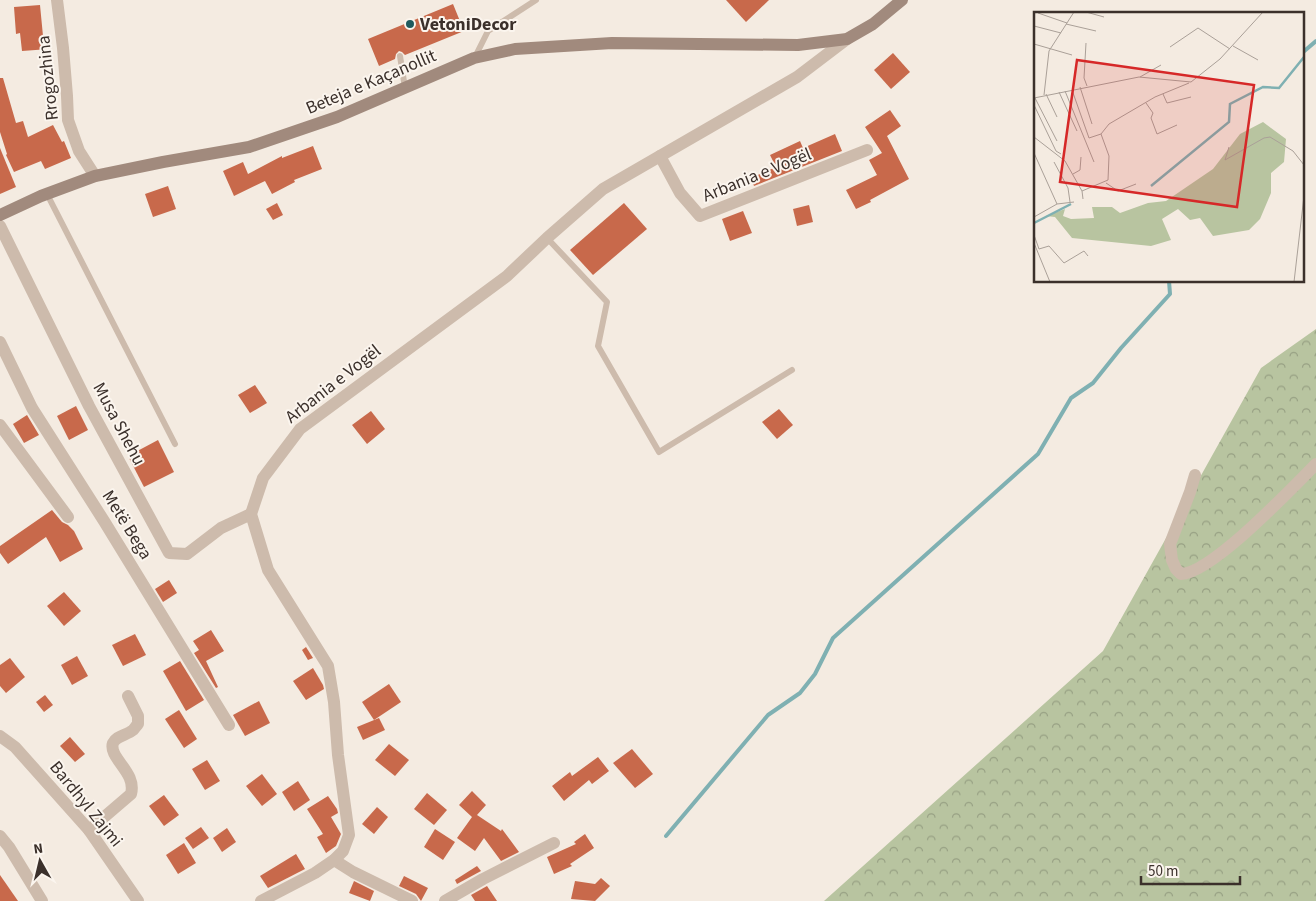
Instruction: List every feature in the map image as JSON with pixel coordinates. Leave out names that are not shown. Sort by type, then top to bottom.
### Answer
[{"type":"street","name":"Rrogozhina","points":[[57,0],[64,48],[68,120],[79,151],[95,176]]},
{"type":"street","name":"Beteja e Kaçanollit","points":[[0,215],[47,194],[95,176],[249,147],[337,117],[474,58],[515,49],[612,43],[798,45],[847,39],[873,24],[902,0]]},
{"type":"street","name":"Arbania e Vogël","points":[[251,514],[264,478],[300,429],[507,276],[603,189],[797,77],[847,39]]},
{"type":"street","name":"Arbania e Vogël","points":[[660,156],[680,194],[700,216],[867,150]]},
{"type":"street","name":"Musa Shehu","points":[[0,226],[89,406],[169,552],[187,554],[220,528],[251,514]]},
{"type":"street","name":"Metë Bega","points":[[0,342],[32,408],[229,724]]},
{"type":"street","points":[[0,425],[68,517]]},
{"type":"street","points":[[1195,475],[1170,544],[1172,560],[1176,569],[1181,574],[1189,574],[1212,559],[1268,514],[1316,464]]},
{"type":"street","points":[[251,514],[268,570],[328,666],[334,702],[338,755],[349,835],[343,851],[334,860],[316,873],[261,901]]},
{"type":"street","points":[[89,830],[131,794],[133,786],[131,779],[113,752],[113,744],[116,739],[133,730],[138,724],[138,716],[128,696]]},
{"type":"street","name":"Bardhyl Zajmi","points":[[0,736],[15,747],[89,830],[138,901]]},
{"type":"street","points":[[0,836],[9,847],[42,901]]},
{"type":"street","points":[[445,901],[483,879],[554,843]]},
{"type":"street","points":[[334,860],[353,872],[412,901]]},
{"type":"lane","points":[[474,58],[488,31],[536,0]]},
{"type":"lane","points":[[400,56],[405,88]]},
{"type":"lane","points":[[47,194],[175,444]]},
{"type":"lane","points":[[547,238],[607,302],[598,346],[659,452],[792,370]]},
{"type":"green space","points":[[1316,329],[1316,901],[824,901],[1103,651],[1261,368]]},
{"type":"building","points":[[726,0],[769,0],[746,22]]},
{"type":"building","points":[[453,4],[464,31],[405,55],[399,51],[395,59],[379,66],[368,39]]},
{"type":"building","points":[[40,5],[43,36],[48,36],[49,49],[22,51],[20,33],[16,34],[14,7]]},
{"type":"building","points":[[893,53],[910,72],[891,89],[874,70]]},
{"type":"building","points":[[0,78],[3,78],[16,123],[23,121],[28,137],[53,125],[62,142],[64,141],[71,158],[45,169],[41,161],[14,172],[6,155],[0,132]]},
{"type":"building","points":[[890,110],[901,126],[887,136],[909,179],[856,209],[846,190],[877,175],[869,160],[882,153],[865,127]]},
{"type":"building","points":[[835,134],[842,151],[754,186],[751,178],[776,167],[770,155],[800,141],[803,148]]},
{"type":"building","points":[[313,146],[322,169],[294,180],[295,182],[272,194],[265,181],[234,196],[223,171],[243,162],[248,174],[282,156],[282,158]]},
{"type":"building","points":[[0,148],[16,187],[0,194]]},
{"type":"building","points":[[168,186],[176,209],[153,217],[145,194]]},
{"type":"building","points":[[277,203],[283,215],[273,220],[266,209]]},
{"type":"building","points":[[624,203],[647,229],[593,275],[570,250]]},
{"type":"building","points":[[809,205],[813,222],[797,226],[793,209]]},
{"type":"building","points":[[743,211],[752,233],[730,241],[722,219]]},
{"type":"building","points":[[255,385],[267,403],[250,413],[238,395]]},
{"type":"building","points":[[76,406],[88,430],[69,440],[57,416]]},
{"type":"building","points":[[779,409],[793,425],[777,439],[762,422]]},
{"type":"building","points":[[371,411],[385,429],[367,444],[352,425]]},
{"type":"building","points":[[27,415],[39,435],[24,443],[13,424]]},
{"type":"building","points":[[158,440],[174,472],[144,487],[128,456]]},
{"type":"building","points":[[52,510],[62,522],[74,531],[83,549],[60,562],[46,537],[8,564],[0,553],[0,546]]},
{"type":"building","points":[[169,580],[177,593],[163,602],[155,589]]},
{"type":"building","points":[[64,592],[81,611],[64,626],[47,606]]},
{"type":"building","points":[[211,630],[224,651],[206,661],[218,687],[216,688],[194,653],[199,650],[193,641]]},
{"type":"building","points":[[135,634],[146,655],[123,666],[112,645]]},
{"type":"building","points":[[306,647],[313,658],[308,660],[302,650]]},
{"type":"building","points":[[77,656],[88,676],[72,685],[61,665]]},
{"type":"building","points":[[10,658],[25,677],[6,693],[0,686],[0,665]]},
{"type":"building","points":[[180,661],[204,700],[186,711],[163,671]]},
{"type":"building","points":[[313,668],[324,689],[306,700],[293,681]]},
{"type":"building","points":[[389,684],[401,702],[374,720],[362,702]]},
{"type":"building","points":[[45,695],[53,705],[44,712],[36,702]]},
{"type":"building","points":[[259,701],[270,723],[245,736],[233,715]]},
{"type":"building","points":[[179,710],[197,739],[184,748],[165,719]]},
{"type":"building","points":[[379,718],[385,730],[363,740],[357,727]]},
{"type":"building","points":[[70,737],[85,754],[75,762],[60,746]]},
{"type":"building","points":[[389,744],[409,760],[395,776],[375,760]]},
{"type":"building","points":[[632,749],[653,774],[635,788],[613,763]]},
{"type":"building","points":[[598,757],[609,771],[592,784],[589,780],[564,801],[552,786],[570,772],[572,776]]},
{"type":"building","points":[[207,760],[220,781],[205,790],[192,769]]},
{"type":"building","points":[[262,774],[277,794],[262,806],[246,786]]},
{"type":"building","points":[[298,781],[310,800],[294,811],[282,792]]},
{"type":"building","points":[[472,791],[486,805],[477,815],[501,831],[502,829],[519,852],[501,861],[484,838],[475,851],[457,838],[472,817],[459,805]]},
{"type":"building","points":[[427,793],[447,810],[434,825],[414,809]]},
{"type":"building","points":[[164,795],[179,815],[164,826],[149,806]]},
{"type":"building","points":[[328,796],[337,809],[338,813],[331,817],[341,834],[336,846],[326,853],[317,837],[323,834],[307,809]]},
{"type":"building","points":[[377,807],[388,817],[374,834],[362,824]]},
{"type":"building","points":[[201,827],[209,838],[193,849],[185,838]]},
{"type":"building","points":[[227,828],[236,842],[222,852],[213,838]]},
{"type":"building","points":[[435,829],[455,842],[443,860],[424,847]]},
{"type":"building","points":[[585,834],[594,848],[570,864],[572,866],[554,874],[547,857],[576,844],[574,842]]},
{"type":"building","points":[[184,843],[196,863],[178,874],[166,855]]},
{"type":"building","points":[[296,854],[305,869],[268,888],[260,876]]},
{"type":"building","points":[[477,866],[481,871],[457,884],[455,880]]},
{"type":"building","points":[[0,875],[18,901],[0,901]]},
{"type":"building","points":[[404,876],[428,888],[421,901],[416,894],[399,886]]},
{"type":"building","points":[[601,878],[610,886],[595,901],[571,899],[575,881],[595,884]]},
{"type":"building","points":[[354,881],[374,891],[370,901],[349,893]]},
{"type":"building","points":[[487,886],[497,901],[475,901],[471,895]]},
{"type":"waterway","points":[[1304,51],[1316,41]]},
{"type":"waterway","points":[[666,836],[768,715],[800,693],[815,674],[833,638],[1038,454],[1071,398],[1093,383],[1121,348],[1170,294],[1169,282]]},
{"type":"place","name":"VetoniDecor","points":[[410,24]]}]
